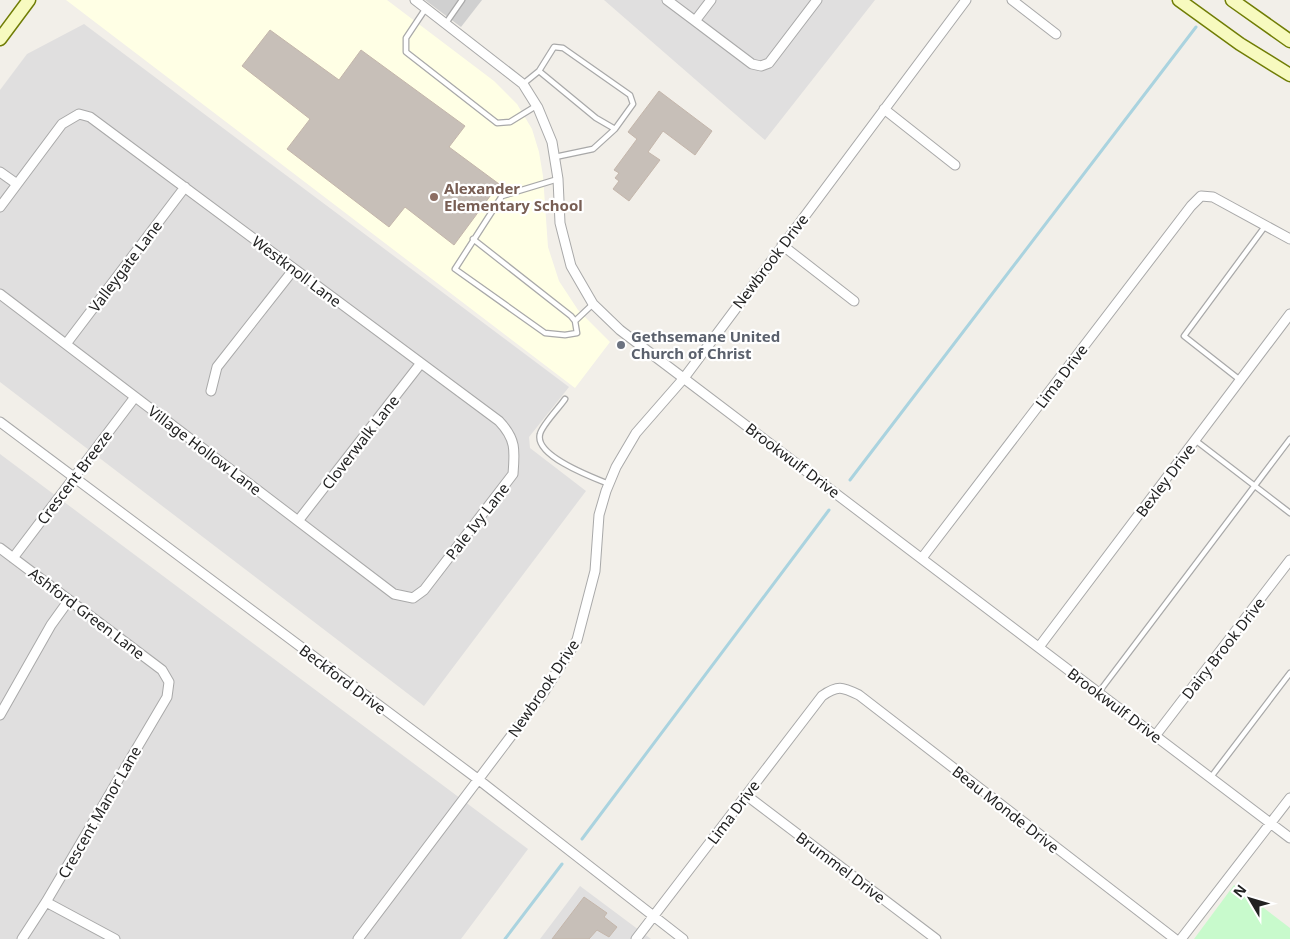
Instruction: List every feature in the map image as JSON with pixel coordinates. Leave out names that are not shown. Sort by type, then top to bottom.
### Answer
[{"type":"main road","points":[[0,39],[29,0]]},
{"type":"main road","points":[[1179,0],[1240,44],[1290,75]]},
{"type":"main road","points":[[1232,0],[1290,41]]},
{"type":"street","name":"Brookwulf Drive","points":[[415,0],[523,84],[536,106],[552,142],[558,179],[560,223],[571,266],[594,304],[620,330],[1290,838]]},
{"type":"street","points":[[667,0],[752,64],[761,66],[769,63],[817,0]]},
{"type":"street","points":[[695,21],[711,0]]},
{"type":"street","name":"Newbrook Drive","points":[[358,939],[542,695],[577,640],[595,570],[599,515],[609,484],[636,433],[684,378],[966,0]]},
{"type":"street","points":[[1012,0],[1056,34]]},
{"type":"street","points":[[884,110],[956,165]]},
{"type":"street","name":"Westknoll Lane","points":[[16,184],[62,124],[79,114],[90,117],[499,421],[511,434]]},
{"type":"street","points":[[0,172],[16,184],[1,204]]},
{"type":"street","name":"Valleygate Lane","points":[[66,344],[185,187]]},
{"type":"street","name":"Lima Drive","points":[[922,558],[1191,206],[1201,196],[1213,197],[1266,225]]},
{"type":"street","points":[[1266,225],[1290,239]]},
{"type":"street","points":[[782,245],[854,301]]},
{"type":"street","points":[[211,392],[217,367],[294,268]]},
{"type":"street","name":"Village Hollow Lane","points":[[0,294],[394,594],[413,598]]},
{"type":"street","name":"Bexley Drive","points":[[1040,647],[1290,314]]},
{"type":"street","name":"Cloverwalk Lane","points":[[298,521],[421,363]]},
{"type":"street","name":"Crescent Breeze","points":[[13,558],[135,396]]},
{"type":"street","name":"Beckford Drive","points":[[0,422],[72,478],[479,780],[683,939]]},
{"type":"street","name":"Pale Ivy Lane","points":[[413,598],[424,590],[513,474],[514,455],[511,434]]},
{"type":"street","name":"Ashford Green Lane","points":[[0,548],[162,670],[169,682]]},
{"type":"street","name":"Dairy Brook Drive","points":[[1155,736],[1290,560]]},
{"type":"street","points":[[0,714],[51,625],[69,600]]},
{"type":"street","name":"Crescent Manor Lane","points":[[22,939],[46,902],[167,697],[169,682]]},
{"type":"street","name":"Lima Drive","points":[[636,939],[822,696],[834,688]]},
{"type":"street","name":"Beau Monde Drive","points":[[834,688],[846,689],[859,695],[1175,939]]},
{"type":"street","name":"Brummel Drive","points":[[746,795],[936,939]]},
{"type":"street","points":[[1181,939],[1290,798]]},
{"type":"street","points":[[46,902],[115,939]]},
{"type":"lane","points":[[446,23],[462,0]]},
{"type":"lane","points":[[426,8],[406,38],[406,52],[497,123],[510,122],[536,106]]},
{"type":"lane","points":[[523,84],[539,70],[554,47],[562,48],[630,95],[633,104],[615,129],[593,149],[555,157]]},
{"type":"lane","points":[[539,70],[596,118],[615,129]]},
{"type":"lane","points":[[473,239],[575,321],[577,333],[565,335],[545,333],[455,268],[473,239],[502,196],[558,179]]},
{"type":"lane","points":[[1240,380],[1184,336],[1266,225]]},
{"type":"lane","points":[[575,321],[594,304]]},
{"type":"lane","points":[[565,399],[540,433],[540,442],[549,453],[575,471],[609,484]]},
{"type":"lane","points":[[1099,692],[1290,439]]},
{"type":"lane","points":[[1195,440],[1290,512]]},
{"type":"lane","points":[[1210,777],[1290,673]]},
{"type":"shaded area","name":"Alexander Elementary School","points":[[66,0],[387,0],[494,81],[517,104],[532,129],[539,152],[543,176],[548,247],[559,281],[578,310],[610,342],[575,388]]},
{"type":"shaded area","points":[[425,0],[482,0],[461,27]]},
{"type":"shaded area","points":[[604,0],[875,0],[765,140]]},
{"type":"shaded area","points":[[84,24],[569,387],[529,437],[530,448],[586,491],[424,706],[0,382],[0,90],[27,54]]},
{"type":"shaded area","points":[[0,454],[528,849],[461,939],[0,939]]},
{"type":"shaded area","points":[[580,886],[651,939],[540,939]]},
{"type":"green space","points":[[1234,885],[1290,928],[1290,939],[1194,939]]},
{"type":"building","points":[[270,30],[339,80],[361,50],[465,126],[449,147],[499,184],[454,245],[405,207],[389,227],[287,149],[310,119],[242,66]]},
{"type":"building","points":[[659,91],[712,131],[695,155],[663,131],[648,152],[660,160],[629,201],[613,189],[619,181],[615,178],[619,173],[614,170],[637,139],[628,132]]},
{"type":"building","points":[[584,897],[607,913],[604,917],[617,927],[609,937],[597,930],[589,939],[552,939]]},
{"type":"waterway","points":[[850,480],[1196,27]]},
{"type":"waterway","points":[[582,839],[829,510]]},
{"type":"waterway","points":[[505,939],[562,864]]},
{"type":"place","name":"Alexander Elementary School","points":[[434,197]]},
{"type":"place","name":"Gethsemane United Church of Christ","points":[[621,345]]}]
